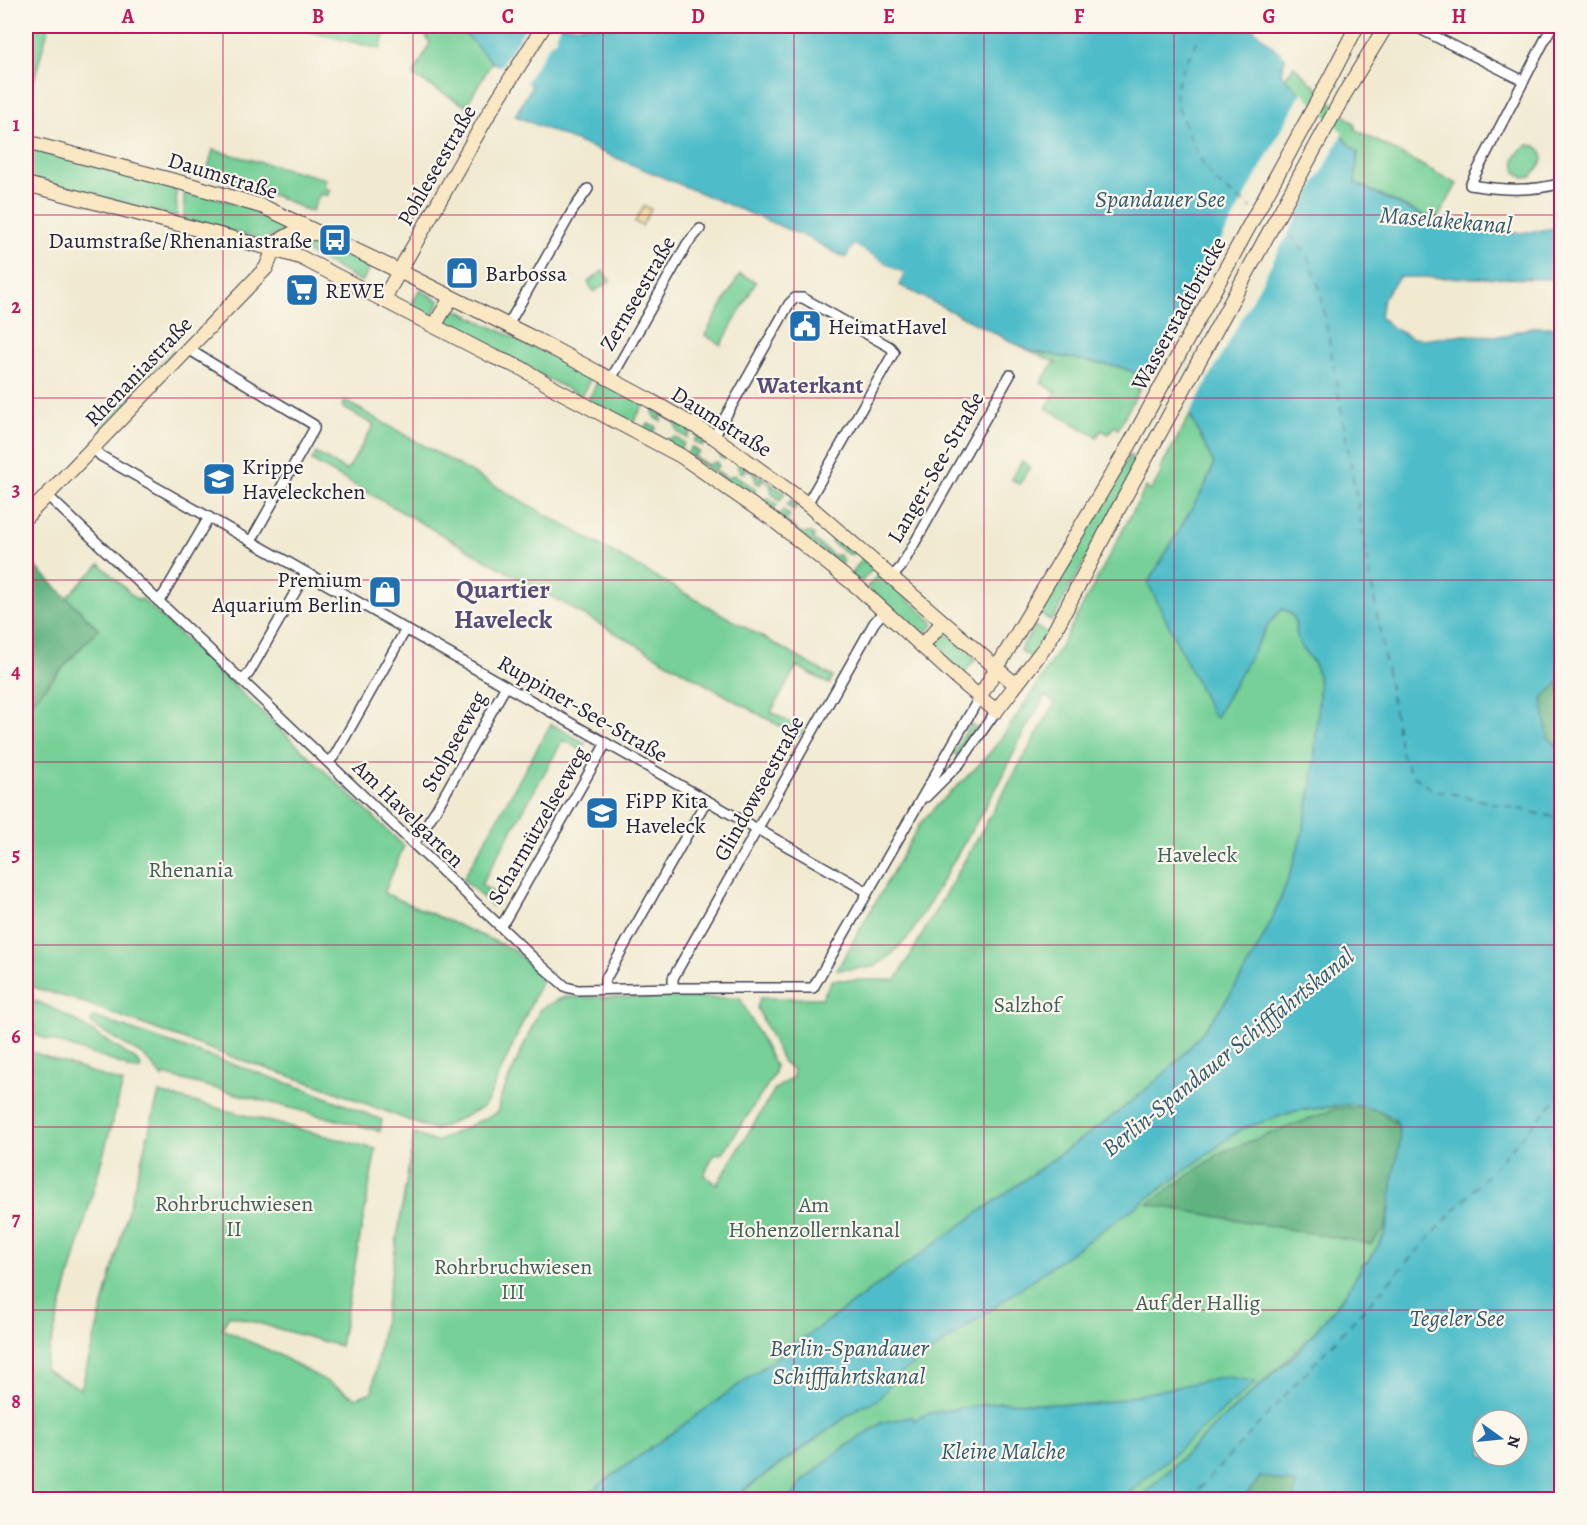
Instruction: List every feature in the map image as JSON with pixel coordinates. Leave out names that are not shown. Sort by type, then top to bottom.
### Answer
[{"type":"main road","name":"Pohleseestraße","points":[[399,271],[489,113],[544,26]]},
{"type":"main road","name":"Wasserstadtbrücke","points":[[998,668],[1131,442],[1357,26]]},
{"type":"main road","name":"Wasserstadtbrücke","points":[[1016,685],[1055,630],[1146,457],[1345,93],[1386,26]]},
{"type":"main road","name":"Daumstraße","points":[[26,142],[235,197],[272,210],[399,271],[611,379],[714,437],[807,504],[1016,685]]},
{"type":"main road","points":[[26,184],[300,258],[540,378],[557,390],[697,467],[772,519],[860,589],[996,711],[1016,685]]},
{"type":"main road","points":[[273,249],[277,242],[291,234],[320,233]]},
{"type":"main road","name":"Rhenaniastraße","points":[[26,517],[266,268],[273,249]]},
{"type":"main road","points":[[383,300],[399,271]]},
{"type":"main road","points":[[434,326],[451,298]]},
{"type":"main road","points":[[921,645],[943,622]]},
{"type":"main road","points":[[980,698],[998,668]]},
{"type":"street","points":[[1414,26],[1524,81]]},
{"type":"street","points":[[1552,26],[1470,186],[1516,190],[1562,183]]},
{"type":"street","points":[[507,327],[573,210],[581,202],[588,189]]},
{"type":"street","name":"Zernseestraße","points":[[611,379],[687,244],[700,229]]},
{"type":"street","points":[[714,437],[789,304],[795,298],[803,298],[890,347],[894,352],[807,504]]},
{"type":"street","points":[[188,349],[314,425],[314,429],[251,541]]},
{"type":"street","name":"Langer-See-Straße","points":[[892,577],[901,567],[1010,375]]},
{"type":"street","name":"Ruppiner-See-Straße","points":[[93,448],[101,456],[868,892]]},
{"type":"street","name":"Am Havelgarten","points":[[47,495],[499,926],[566,987],[578,990],[813,988],[868,892]]},
{"type":"street","points":[[158,601],[209,517]]},
{"type":"street","points":[[242,681],[249,673],[306,573]]},
{"type":"street","name":"Glindowseestraße","points":[[673,988],[673,978],[874,623],[884,611]]},
{"type":"street","points":[[328,762],[406,629]]},
{"type":"street","name":"Stolpseeweg","points":[[414,844],[506,686]]},
{"type":"street","points":[[868,892],[980,698]]},
{"type":"street","points":[[915,810],[960,763],[996,711]]},
{"type":"street","name":"Scharmützelseeweg","points":[[499,926],[606,743]]},
{"type":"street","points":[[605,989],[605,980],[706,801]]},
{"type":"green space","points":[[26,26],[49,26],[34,80],[26,78]]},
{"type":"green space","points":[[288,26],[387,26],[380,49]]},
{"type":"green space","points":[[403,26],[458,26],[492,62],[466,106],[413,76],[430,43],[424,32]]},
{"type":"green space","points":[[1294,66],[1354,124],[1356,130],[1457,184],[1436,221],[1355,183],[1358,153],[1285,78]]},
{"type":"green space","points":[[1528,145],[1536,146],[1542,152],[1543,160],[1532,176],[1524,178],[1516,172],[1514,160],[1521,149]]},
{"type":"green space","points":[[26,147],[176,187],[177,217],[26,178]]},
{"type":"green space","points":[[213,150],[326,179],[324,188],[331,190],[327,196],[321,193],[311,212],[276,196],[206,175]]},
{"type":"green space","points":[[184,189],[247,207],[296,229],[265,240],[184,219]]},
{"type":"green space","points":[[312,236],[371,265],[362,282],[287,243]]},
{"type":"green space","points":[[603,271],[610,281],[594,292],[588,282]]},
{"type":"green space","points":[[740,274],[756,282],[721,345],[705,335]]},
{"type":"green space","points":[[420,290],[440,301],[432,317],[410,307]]},
{"type":"green space","points":[[452,308],[593,375],[581,396],[444,325],[445,318]]},
{"type":"green space","points":[[173,351],[177,355],[104,430],[100,426]]},
{"type":"green space","points":[[1030,351],[1120,367],[1146,377],[1118,429],[1115,425],[1109,434],[1101,430],[1097,437],[1046,408],[1056,392],[1041,383],[1051,366],[1057,363]]},
{"type":"green space","points":[[599,379],[641,401],[643,406],[633,423],[588,400]]},
{"type":"green space","points":[[345,401],[833,677],[829,684],[797,666],[771,712],[803,730],[799,737],[312,461],[316,453],[347,471],[374,425],[342,407]]},
{"type":"green space","points":[[655,410],[692,430],[687,438],[678,432],[675,422],[661,414],[661,421],[657,419],[653,413]]},
{"type":"green space","points":[[1190,415],[1214,464],[1205,486],[1213,716],[1216,716],[1268,625],[1282,609],[1295,620],[1298,641],[1316,669],[1319,702],[1312,781],[1304,824],[1277,908],[1235,987],[1209,1023],[1164,1074],[1109,1119],[580,1499],[26,1500],[26,1050],[123,1083],[44,1369],[81,1389],[159,1093],[376,1149],[340,1346],[229,1315],[222,1329],[279,1355],[356,1398],[372,1392],[414,1134],[436,1142],[498,1112],[499,1101],[540,1009],[564,997],[740,998],[775,1066],[774,1075],[723,1153],[714,1154],[704,1175],[717,1184],[775,1089],[793,1077],[793,1070],[783,1062],[757,1008],[760,998],[822,998],[832,980],[896,980],[1055,703],[1045,696],[1023,733],[1001,780],[911,934],[889,957],[873,967],[837,970],[920,824],[987,756],[1038,684],[1076,619],[1146,487],[1151,491],[1162,471],[1160,469]]},
{"type":"green space","points":[[648,424],[656,426],[656,429],[651,432],[666,440],[675,437],[684,443],[680,450],[645,430],[644,427]]},
{"type":"green space","points":[[699,434],[785,493],[780,500],[772,494],[770,484],[761,478],[761,484],[759,484],[756,482],[754,473],[744,467],[744,473],[739,471],[737,461],[724,452],[724,459],[721,458],[717,448],[704,439],[703,446],[694,442]]},
{"type":"green space","points":[[691,447],[699,452],[693,456],[707,465],[716,462],[719,466],[713,469],[727,478],[735,475],[756,490],[750,494],[758,500],[768,498],[777,505],[771,512],[687,454]]},
{"type":"green space","points":[[1130,455],[1139,463],[1052,621],[1041,615],[1057,580]]},
{"type":"green space","points":[[1022,461],[1030,467],[1020,484],[1011,479]]},
{"type":"green space","points":[[792,499],[855,552],[854,554],[848,554],[832,542],[832,533],[818,522],[819,528],[815,528],[813,518],[796,504],[794,511],[787,505]]},
{"type":"green space","points":[[783,510],[790,516],[784,519],[801,533],[814,535],[813,539],[834,556],[839,555],[843,561],[842,565],[778,517]]},
{"type":"green space","points":[[26,557],[98,629],[26,708]]},
{"type":"green space","points":[[863,558],[874,567],[861,582],[851,574]]},
{"type":"green space","name":"Rhenania","points":[[100,564],[137,600],[142,599],[404,846],[384,893],[512,949],[543,977],[488,1100],[482,1108],[436,1130],[431,1129],[326,1088],[226,1055],[85,1003],[26,985],[26,708],[98,629],[67,597]]},
{"type":"green space","points":[[880,573],[934,623],[926,633],[920,635],[867,587]]},
{"type":"green space","points":[[1034,626],[1049,634],[1032,658],[1020,650]]},
{"type":"green space","points":[[944,632],[976,658],[963,675],[931,646]]},
{"type":"green space","points":[[1561,681],[1561,750],[1548,738],[1542,697]]},
{"type":"green space","points":[[551,724],[585,743],[581,750],[563,740],[481,885],[498,895],[492,906],[463,879]]},
{"type":"green space","points":[[970,724],[976,728],[957,756],[954,753]]},
{"type":"green space","points":[[26,998],[83,1025],[136,1060],[141,1066],[140,1070],[127,1069],[127,1066],[32,1034],[35,1026],[26,1023]]},
{"type":"green space","points":[[94,1017],[308,1090],[382,1120],[380,1131],[164,1075],[163,1078],[144,1056],[94,1026],[91,1022]]},
{"type":"green space","name":"Auf der Hallig","points":[[1354,1104],[1388,1114],[1400,1130],[1389,1219],[1385,1234],[1369,1261],[1365,1262],[1350,1287],[1316,1330],[1139,1499],[1122,1499],[1137,1484],[1159,1391],[1093,1405],[1000,1402],[931,1413],[914,1420],[912,1417],[883,1422],[839,1451],[799,1485],[791,1499],[731,1500],[863,1405],[873,1401],[896,1377],[1241,1129],[1296,1111]]},
{"type":"green space","points":[[1370,1106],[1404,1129],[1385,1229],[1371,1244],[1148,1204],[1222,1152],[1335,1109]]},
{"type":"green space","points":[[1261,1476],[1297,1484],[1294,1499],[1243,1500]]},
{"type":"sand","points":[[644,206],[651,209],[642,226],[635,222]]},
{"type":"water","name":"Spandauer See","points":[[458,26],[1250,26],[1285,58],[1281,74],[1358,153],[1355,183],[1424,216],[1465,229],[1514,233],[1561,226],[1561,279],[1399,277],[1383,298],[1380,317],[1394,329],[1413,338],[1428,339],[1458,335],[1507,336],[1533,327],[1561,327],[1561,681],[1542,698],[1548,738],[1562,750],[1561,1499],[1294,1499],[1296,1484],[1261,1476],[1243,1499],[1139,1499],[1217,1424],[1299,1351],[1342,1299],[1362,1267],[1360,1266],[1369,1261],[1385,1234],[1400,1141],[1398,1125],[1395,1119],[1383,1112],[1354,1104],[1296,1111],[1241,1129],[896,1377],[875,1401],[863,1405],[731,1499],[580,1499],[1109,1119],[1146,1090],[1181,1057],[1235,987],[1277,908],[1304,824],[1312,781],[1319,683],[1315,666],[1298,641],[1295,620],[1282,609],[1268,625],[1216,717],[1213,716],[1148,583],[1205,486],[1214,464],[1190,415],[1146,377],[1120,367],[1030,351],[899,285],[904,274],[854,245],[846,258],[804,236],[515,116],[532,86],[492,62]]},
{"type":"water","name":"Kleine Malche","points":[[1229,1377],[1256,1382],[1122,1499],[791,1499],[799,1485],[839,1451],[883,1422],[912,1417],[914,1420],[931,1413],[1000,1402],[1093,1405]]},
{"type":"pier","points":[[525,26],[561,26],[554,43],[551,42],[526,82],[529,84],[528,87],[495,67],[501,66]]},
{"type":"pier","points":[[1302,92],[1343,133],[1188,417],[1145,380]]},
{"type":"pier","points":[[854,245],[904,274],[897,287],[900,275],[855,249],[845,261]]},
{"type":"ferry route","points":[[1197,41],[1177,85],[1180,111],[1207,171],[1216,182],[1252,208]]},
{"type":"ferry route","points":[[1261,214],[1269,220]]},
{"type":"ferry route","points":[[1278,226],[1302,248],[1321,294],[1401,752],[1406,764],[1416,778],[1432,789],[1562,819]]},
{"type":"ferry route","points":[[1189,1500],[1562,1093]]},
{"type":"place","name":"Daumstraße/Rhenaniastraße","points":[[335,240]]},
{"type":"place","name":"Barbossa","points":[[462,273]]},
{"type":"place","name":"REWE","points":[[302,290]]},
{"type":"place","name":"HeimatHavel","points":[[805,326]]},
{"type":"place","name":"Krippe Haveleckchen","points":[[219,479]]},
{"type":"place","name":"Premium Aquarium Berlin","points":[[385,592]]},
{"type":"place","name":"FiPP Kita Haveleck","points":[[602,813]]},
{"type":"district","name":"Waterkant","points":[[810,385]]},
{"type":"district","name":"Quartier Haveleck","points":[[503,604]]},
{"type":"water label","name":"Maselakekanal","points":[[1446,220]]},
{"type":"water label","name":"Berlin-Spandauer Schifffahrtskanal","points":[[1228,1052]]},
{"type":"water label","name":"Tegeler See","points":[[1457,1318]]},
{"type":"water label","name":"Berlin-Spandauer Schifffahrtskanal","points":[[849,1362]]},
{"type":"park label","name":"Haveleck","points":[[1197,854]]},
{"type":"park label","name":"Salzhof","points":[[1027,1004]]},
{"type":"park label","name":"Rohrbruchwiesen II","points":[[234,1216]]},
{"type":"park label","name":"Am Hohenzollernkanal","points":[[814,1216]]},
{"type":"park label","name":"Rohrbruchwiesen III","points":[[513,1278]]}]
